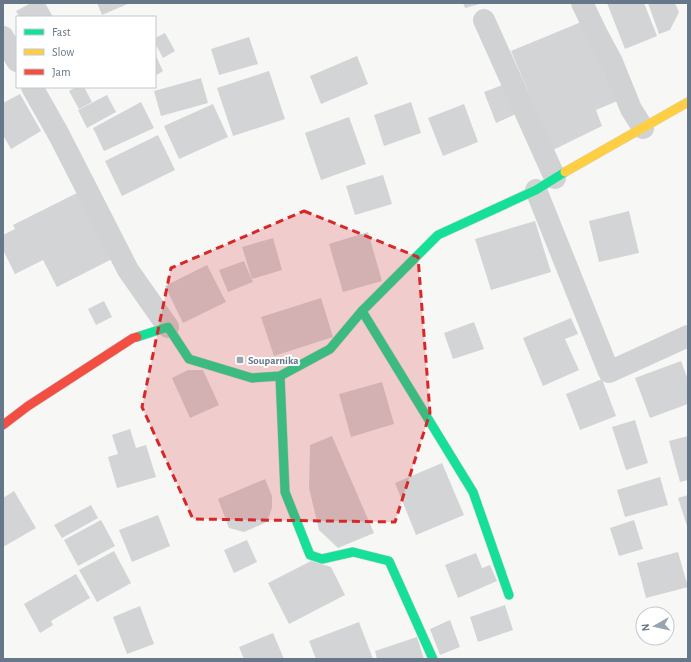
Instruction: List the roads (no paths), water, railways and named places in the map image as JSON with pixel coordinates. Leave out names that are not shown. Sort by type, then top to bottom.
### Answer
[{"type":"main road","points":[[3,425],[28,406],[133,338],[168,327],[189,359],[252,378],[280,376],[330,349],[362,311],[438,235],[536,190],[688,102]]},
{"type":"main road","points":[[362,311],[473,492],[509,595]]},
{"type":"main road","points":[[280,376],[285,492],[310,555],[322,559],[353,552],[389,561],[433,659]]},
{"type":"street","points":[[582,3],[612,62],[631,109],[643,128]]},
{"type":"street","points":[[484,20],[555,178]]},
{"type":"street","points":[[3,37],[16,59]]},
{"type":"street","points":[[33,88],[59,134],[128,270],[168,327]]},
{"type":"street","points":[[536,190],[609,372],[688,336]]},
{"type":"place","name":"Souparnika","points":[[240,360]]}]
